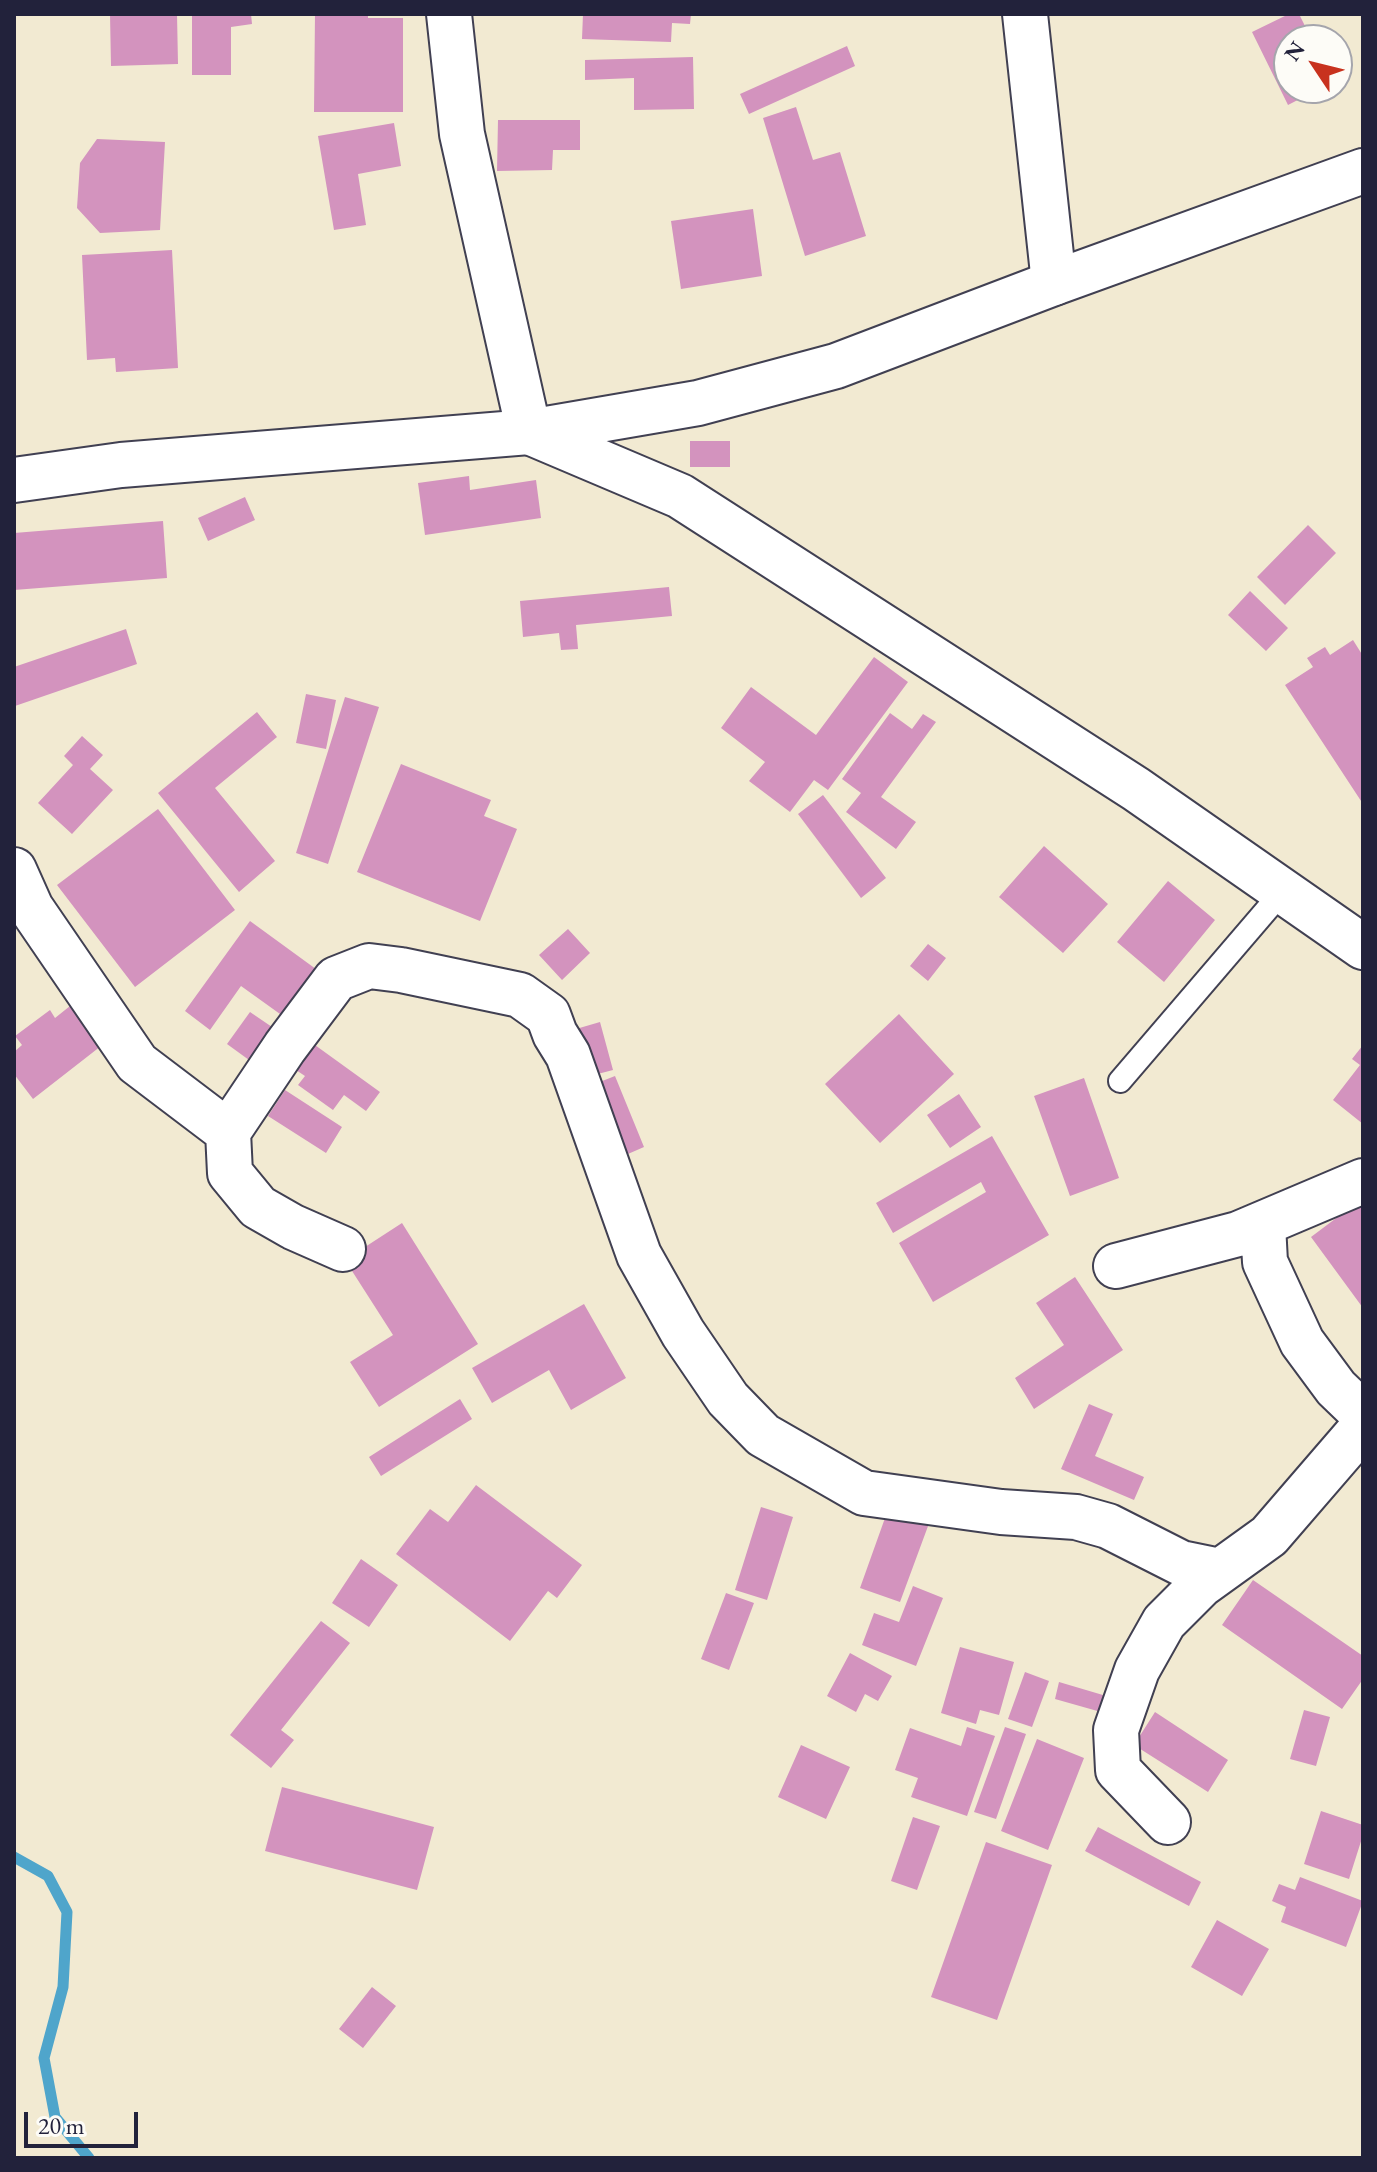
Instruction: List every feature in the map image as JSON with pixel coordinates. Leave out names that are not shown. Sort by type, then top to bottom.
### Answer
[{"type":"street","points":[[449,14],[462,134],[529,432]]},
{"type":"street","points":[[1025,14],[1054,283]]},
{"type":"street","points":[[14,480],[121,465],[529,432],[698,403],[836,366],[1363,171]]},
{"type":"street","points":[[529,432],[680,496],[1136,789],[1363,947]]},
{"type":"street","points":[[14,870],[31,908],[137,1063],[228,1132]]},
{"type":"street","points":[[343,1249],[293,1227],[258,1207],[230,1173],[228,1132],[285,1047],[336,979],[369,966],[520,995],[548,1015],[568,1055],[639,1255],[683,1333],[728,1399],[763,1435],[864,1493],[1001,1512],[1076,1517],[1108,1526],[1181,1563],[1220,1571]]},
{"type":"street","points":[[1116,1266],[1263,1225],[1363,1181]]},
{"type":"street","points":[[1263,1225],[1265,1262],[1302,1342],[1336,1388],[1363,1414]]},
{"type":"street","points":[[1168,1822],[1118,1770],[1116,1730],[1137,1670],[1164,1622],[1201,1585],[1269,1536],[1363,1427]]},
{"type":"lane","points":[[1120,1081],[1282,892]]},
{"type":"building","points":[[110,14],[177,14],[178,64],[111,66]]},
{"type":"building","points":[[192,14],[251,14],[252,24],[231,27],[231,75],[192,75]]},
{"type":"building","points":[[315,14],[368,14],[368,18],[403,18],[403,112],[314,112]]},
{"type":"building","points":[[583,14],[691,14],[690,24],[672,23],[671,42],[582,39]]},
{"type":"building","points":[[1289,14],[1299,14],[1304,24],[1273,24],[1273,75],[1252,32]]},
{"type":"building","points":[[847,46],[855,66],[749,114],[740,94]]},
{"type":"building","points":[[693,57],[694,109],[634,110],[634,78],[585,80],[585,60]]},
{"type":"building","points":[[796,107],[813,160],[840,152],[866,236],[805,256],[763,118]]},
{"type":"building","points":[[498,120],[580,120],[580,150],[553,150],[552,170],[497,171]]},
{"type":"building","points":[[394,123],[401,166],[358,174],[366,225],[334,230],[318,136]]},
{"type":"building","points":[[97,139],[165,142],[160,230],[100,233],[77,208],[80,163]]},
{"type":"building","points":[[753,209],[762,276],[681,289],[671,221]]},
{"type":"building","points":[[172,250],[178,368],[116,372],[115,358],[87,360],[82,255]]},
{"type":"building","points":[[690,441],[730,441],[730,467],[690,467]]},
{"type":"building","points":[[469,476],[470,490],[536,480],[541,518],[425,535],[418,483]]},
{"type":"building","points":[[245,497],[255,520],[208,541],[198,518]]},
{"type":"building","points":[[163,521],[167,578],[14,590],[14,533]]},
{"type":"building","points":[[1308,525],[1336,553],[1285,605],[1257,577]]},
{"type":"building","points":[[669,587],[672,616],[576,625],[578,649],[561,650],[559,633],[523,637],[520,601]]},
{"type":"building","points":[[1250,591],[1288,628],[1266,651],[1228,615]]},
{"type":"building","points":[[126,629],[137,664],[15,706],[14,667]]},
{"type":"building","points":[[1353,640],[1363,656],[1363,804],[1285,685],[1313,667],[1307,658],[1325,647],[1330,655]]},
{"type":"building","points":[[874,657],[908,682],[828,790],[814,780],[790,812],[749,781],[765,762],[721,728],[751,687],[816,735]]},
{"type":"building","points":[[306,694],[336,700],[326,749],[296,743]]},
{"type":"building","points":[[345,697],[379,707],[328,864],[296,853]]},
{"type":"building","points":[[257,712],[277,737],[215,788],[275,861],[239,892],[158,793]]},
{"type":"building","points":[[890,713],[912,729],[923,714],[936,722],[881,797],[916,822],[896,849],[846,812],[861,793],[842,779]]},
{"type":"building","points":[[82,736],[103,755],[90,769],[113,790],[72,834],[38,803],[73,765],[64,756]]},
{"type":"building","points":[[401,764],[491,800],[484,816],[517,829],[480,921],[357,872]]},
{"type":"building","points":[[823,795],[886,878],[861,898],[798,814]]},
{"type":"building","points":[[158,809],[235,910],[135,987],[57,885]]},
{"type":"building","points":[[1044,846],[1108,904],[1063,953],[999,897]]},
{"type":"building","points":[[1168,881],[1215,920],[1164,982],[1117,942]]},
{"type":"building","points":[[250,921],[320,972],[287,1019],[241,986],[210,1030],[185,1011]]},
{"type":"building","points":[[568,929],[590,953],[562,980],[539,955]]},
{"type":"building","points":[[928,944],[946,958],[928,981],[910,966]]},
{"type":"building","points":[[70,1006],[101,1046],[33,1099],[14,1074],[14,1052],[22,1045],[15,1036],[50,1010],[55,1018]]},
{"type":"building","points":[[250,1012],[272,1027],[249,1060],[227,1044]]},
{"type":"building","points":[[899,1014],[954,1074],[880,1143],[825,1084]]},
{"type":"building","points":[[600,1022],[613,1070],[590,1076],[576,1029]]},
{"type":"building","points":[[308,1040],[380,1092],[366,1111],[344,1095],[333,1110],[298,1085],[305,1076],[290,1066]]},
{"type":"building","points":[[1363,1045],[1363,1124],[1333,1100],[1360,1065],[1352,1059]]},
{"type":"building","points":[[615,1076],[644,1147],[621,1157],[592,1085]]},
{"type":"building","points":[[1084,1078],[1119,1178],[1070,1196],[1034,1096]]},
{"type":"building","points":[[285,1090],[342,1127],[326,1153],[268,1116]]},
{"type":"building","points":[[959,1094],[981,1127],[950,1148],[927,1115]]},
{"type":"building","points":[[992,1136],[1049,1235],[933,1302],[899,1243],[986,1192],[981,1182],[893,1233],[876,1203]]},
{"type":"building","points":[[1363,1198],[1363,1308],[1311,1237]]},
{"type":"building","points":[[402,1223],[478,1344],[379,1407],[350,1362],[393,1335],[345,1260]]},
{"type":"building","points":[[1075,1277],[1123,1350],[1034,1409],[1015,1378],[1064,1345],[1036,1303]]},
{"type":"building","points":[[584,1304],[626,1378],[571,1410],[549,1370],[492,1403],[472,1368]]},
{"type":"building","points":[[460,1399],[472,1419],[381,1476],[369,1457]]},
{"type":"building","points":[[1089,1404],[1113,1414],[1095,1456],[1144,1477],[1134,1500],[1061,1469]]},
{"type":"building","points":[[476,1485],[582,1565],[557,1598],[548,1591],[510,1641],[396,1554],[430,1509],[448,1522]]},
{"type":"building","points":[[890,1504],[931,1518],[900,1602],[860,1588]]},
{"type":"building","points":[[761,1507],[793,1517],[767,1600],[735,1590]]},
{"type":"building","points":[[361,1559],[398,1585],[369,1627],[332,1603]]},
{"type":"building","points":[[1253,1580],[1363,1656],[1363,1679],[1342,1709],[1222,1625]]},
{"type":"building","points":[[913,1586],[943,1598],[916,1666],[862,1645],[874,1613],[899,1622]]},
{"type":"building","points":[[726,1593],[754,1603],[729,1670],[701,1659]]},
{"type":"building","points":[[321,1621],[350,1643],[281,1730],[294,1740],[271,1768],[230,1735]]},
{"type":"building","points":[[960,1647],[1014,1662],[999,1715],[980,1710],[976,1724],[941,1713]]},
{"type":"building","points":[[850,1653],[892,1676],[878,1701],[865,1694],[856,1712],[827,1696]]},
{"type":"building","points":[[1025,1672],[1049,1681],[1032,1727],[1008,1719]]},
{"type":"building","points":[[1059,1682],[1113,1698],[1108,1714],[1055,1699]]},
{"type":"building","points":[[1304,1710],[1330,1717],[1316,1766],[1290,1759]]},
{"type":"building","points":[[1155,1712],[1228,1760],[1208,1792],[1134,1745]]},
{"type":"building","points":[[967,1727],[995,1736],[967,1816],[911,1797],[918,1778],[895,1770],[910,1728],[961,1746]]},
{"type":"building","points":[[1005,1727],[1026,1734],[996,1819],[974,1812]]},
{"type":"building","points":[[1037,1739],[1084,1758],[1048,1850],[1001,1831]]},
{"type":"building","points":[[801,1745],[850,1767],[826,1819],[778,1797]]},
{"type":"building","points":[[282,1787],[434,1827],[417,1890],[265,1851]]},
{"type":"building","points":[[1321,1811],[1363,1825],[1363,1835],[1349,1879],[1304,1864]]},
{"type":"building","points":[[913,1817],[940,1826],[917,1890],[891,1881]]},
{"type":"building","points":[[1098,1827],[1201,1882],[1189,1906],[1085,1851]]},
{"type":"building","points":[[986,1842],[1052,1865],[997,2020],[931,1997]]},
{"type":"building","points":[[1300,1877],[1363,1901],[1346,1947],[1281,1922],[1286,1907],[1272,1901],[1279,1884],[1295,1890]]},
{"type":"building","points":[[1217,1920],[1269,1949],[1242,1996],[1191,1967]]},
{"type":"building","points":[[372,1987],[396,2006],[363,2048],[339,2029]]},
{"type":"waterway","points":[[14,1857],[48,1876],[67,1912],[63,1987],[44,2058],[55,2117],[89,2158]]}]
